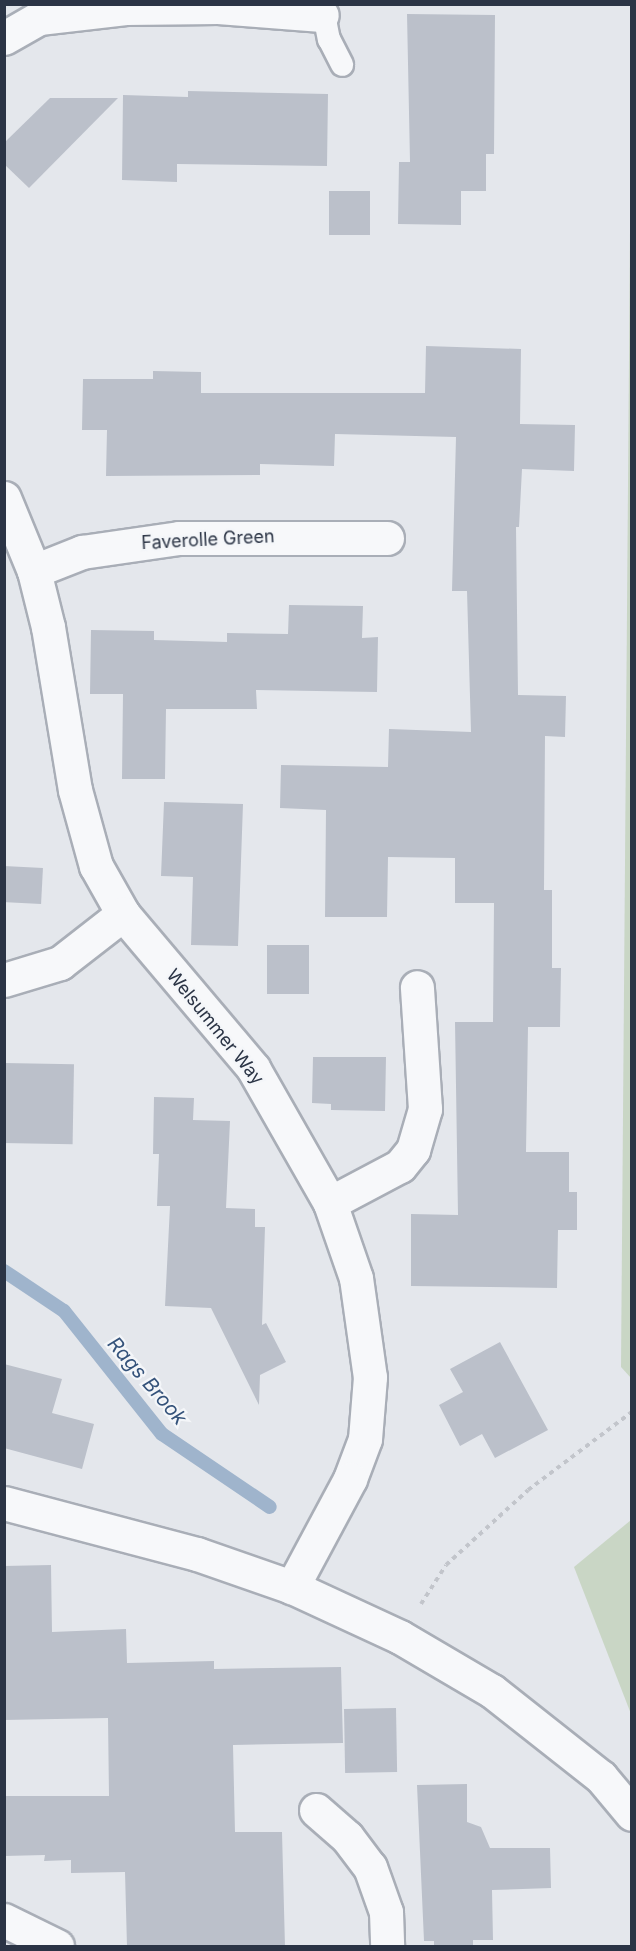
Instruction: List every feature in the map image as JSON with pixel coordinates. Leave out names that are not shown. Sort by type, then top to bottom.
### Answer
[{"type":"street","points":[[4,38],[36,11],[218,7],[322,10]]},
{"type":"street","name":"Welsummer Way","points":[[4,498],[33,571],[48,627],[75,789],[96,866],[123,914],[253,1068],[330,1203],[356,1278],[367,1336],[369,1417],[350,1479],[292,1587]]},
{"type":"street","name":"Faverolle Green","points":[[33,571],[82,552],[179,538],[387,538]]},
{"type":"street","points":[[4,980],[60,963],[123,914]]},
{"type":"street","points":[[330,1203],[400,1166],[414,1150],[425,1109],[417,987]]},
{"type":"street","points":[[4,1503],[197,1554],[292,1587],[400,1637],[492,1691],[601,1777],[632,1814]]},
{"type":"street","points":[[316,1810],[347,1837],[370,1867],[386,1912],[387,1947]]},
{"type":"street","points":[[4,1920],[57,1947]]},
{"type":"lane","points":[[322,10],[342,65]]},
{"type":"path","points":[[400,1637],[446,1565],[528,1490],[632,1412]]},
{"type":"green space","points":[[631,106],[632,1378],[621,1367]]},
{"type":"green space","points":[[631,1520],[631,1714],[574,1567]]},
{"type":"building","points":[[407,14],[495,15],[494,154],[486,154],[486,191],[461,191],[461,225],[398,224],[399,162],[410,162]]},
{"type":"building","points":[[188,91],[328,94],[327,166],[177,164],[177,182],[122,180],[123,95],[188,97]]},
{"type":"building","points":[[50,98],[118,98],[29,188],[4,164],[4,143]]},
{"type":"building","points":[[329,191],[370,191],[370,235],[329,235]]},
{"type":"building","points":[[426,346],[521,349],[520,424],[575,425],[574,471],[522,469],[519,527],[516,527],[518,695],[566,696],[565,737],[545,736],[544,890],[552,890],[552,968],[561,968],[560,1027],[528,1027],[526,1152],[569,1152],[569,1192],[577,1192],[577,1230],[558,1230],[557,1288],[411,1286],[411,1214],[458,1215],[455,1022],[493,1022],[494,903],[455,903],[455,858],[388,857],[387,917],[325,917],[326,810],[280,808],[281,765],[388,767],[389,729],[471,732],[467,591],[452,591],[456,437],[335,434],[334,466],[260,464],[260,475],[106,476],[107,430],[82,430],[83,379],[153,379],[153,371],[201,372],[201,393],[425,393]]},
{"type":"building","points":[[289,605],[363,606],[362,638],[378,637],[377,692],[256,690],[257,709],[166,709],[165,779],[122,779],[123,694],[90,694],[91,630],[154,631],[154,640],[227,642],[227,633],[288,634]]},
{"type":"building","points":[[164,802],[243,804],[238,946],[191,945],[193,877],[161,876]]},
{"type":"building","points":[[4,866],[43,868],[41,904],[4,902]]},
{"type":"building","points":[[267,945],[309,945],[309,994],[267,994]]},
{"type":"building","points":[[313,1057],[386,1057],[385,1111],[331,1110],[331,1104],[312,1103]]},
{"type":"building","points":[[4,1063],[74,1064],[73,1144],[4,1143]]},
{"type":"building","points":[[154,1097],[194,1098],[193,1120],[230,1121],[226,1208],[255,1209],[255,1227],[265,1227],[262,1325],[266,1323],[286,1362],[260,1375],[259,1405],[211,1308],[165,1306],[170,1206],[157,1206],[159,1154],[153,1154]]},
{"type":"building","points":[[500,1342],[548,1430],[495,1458],[482,1434],[460,1446],[439,1405],[463,1392],[450,1369]]},
{"type":"building","points":[[4,1364],[62,1379],[52,1413],[94,1424],[82,1469],[4,1448]]},
{"type":"building","points":[[51,1565],[52,1632],[126,1629],[127,1663],[214,1661],[214,1669],[341,1667],[343,1743],[233,1745],[235,1832],[282,1832],[285,1947],[127,1947],[125,1872],[71,1873],[71,1860],[44,1861],[45,1855],[4,1856],[4,1796],[109,1796],[108,1718],[4,1720],[4,1566]]},
{"type":"building","points":[[396,1708],[397,1772],[345,1773],[344,1709]]},
{"type":"building","points":[[467,1784],[467,1822],[481,1827],[490,1848],[550,1848],[551,1888],[492,1890],[493,1940],[473,1940],[473,1947],[434,1947],[434,1941],[424,1941],[417,1785]]},
{"type":"waterway","name":"Rags Brook","points":[[4,1271],[64,1311],[162,1434],[270,1507]]}]
